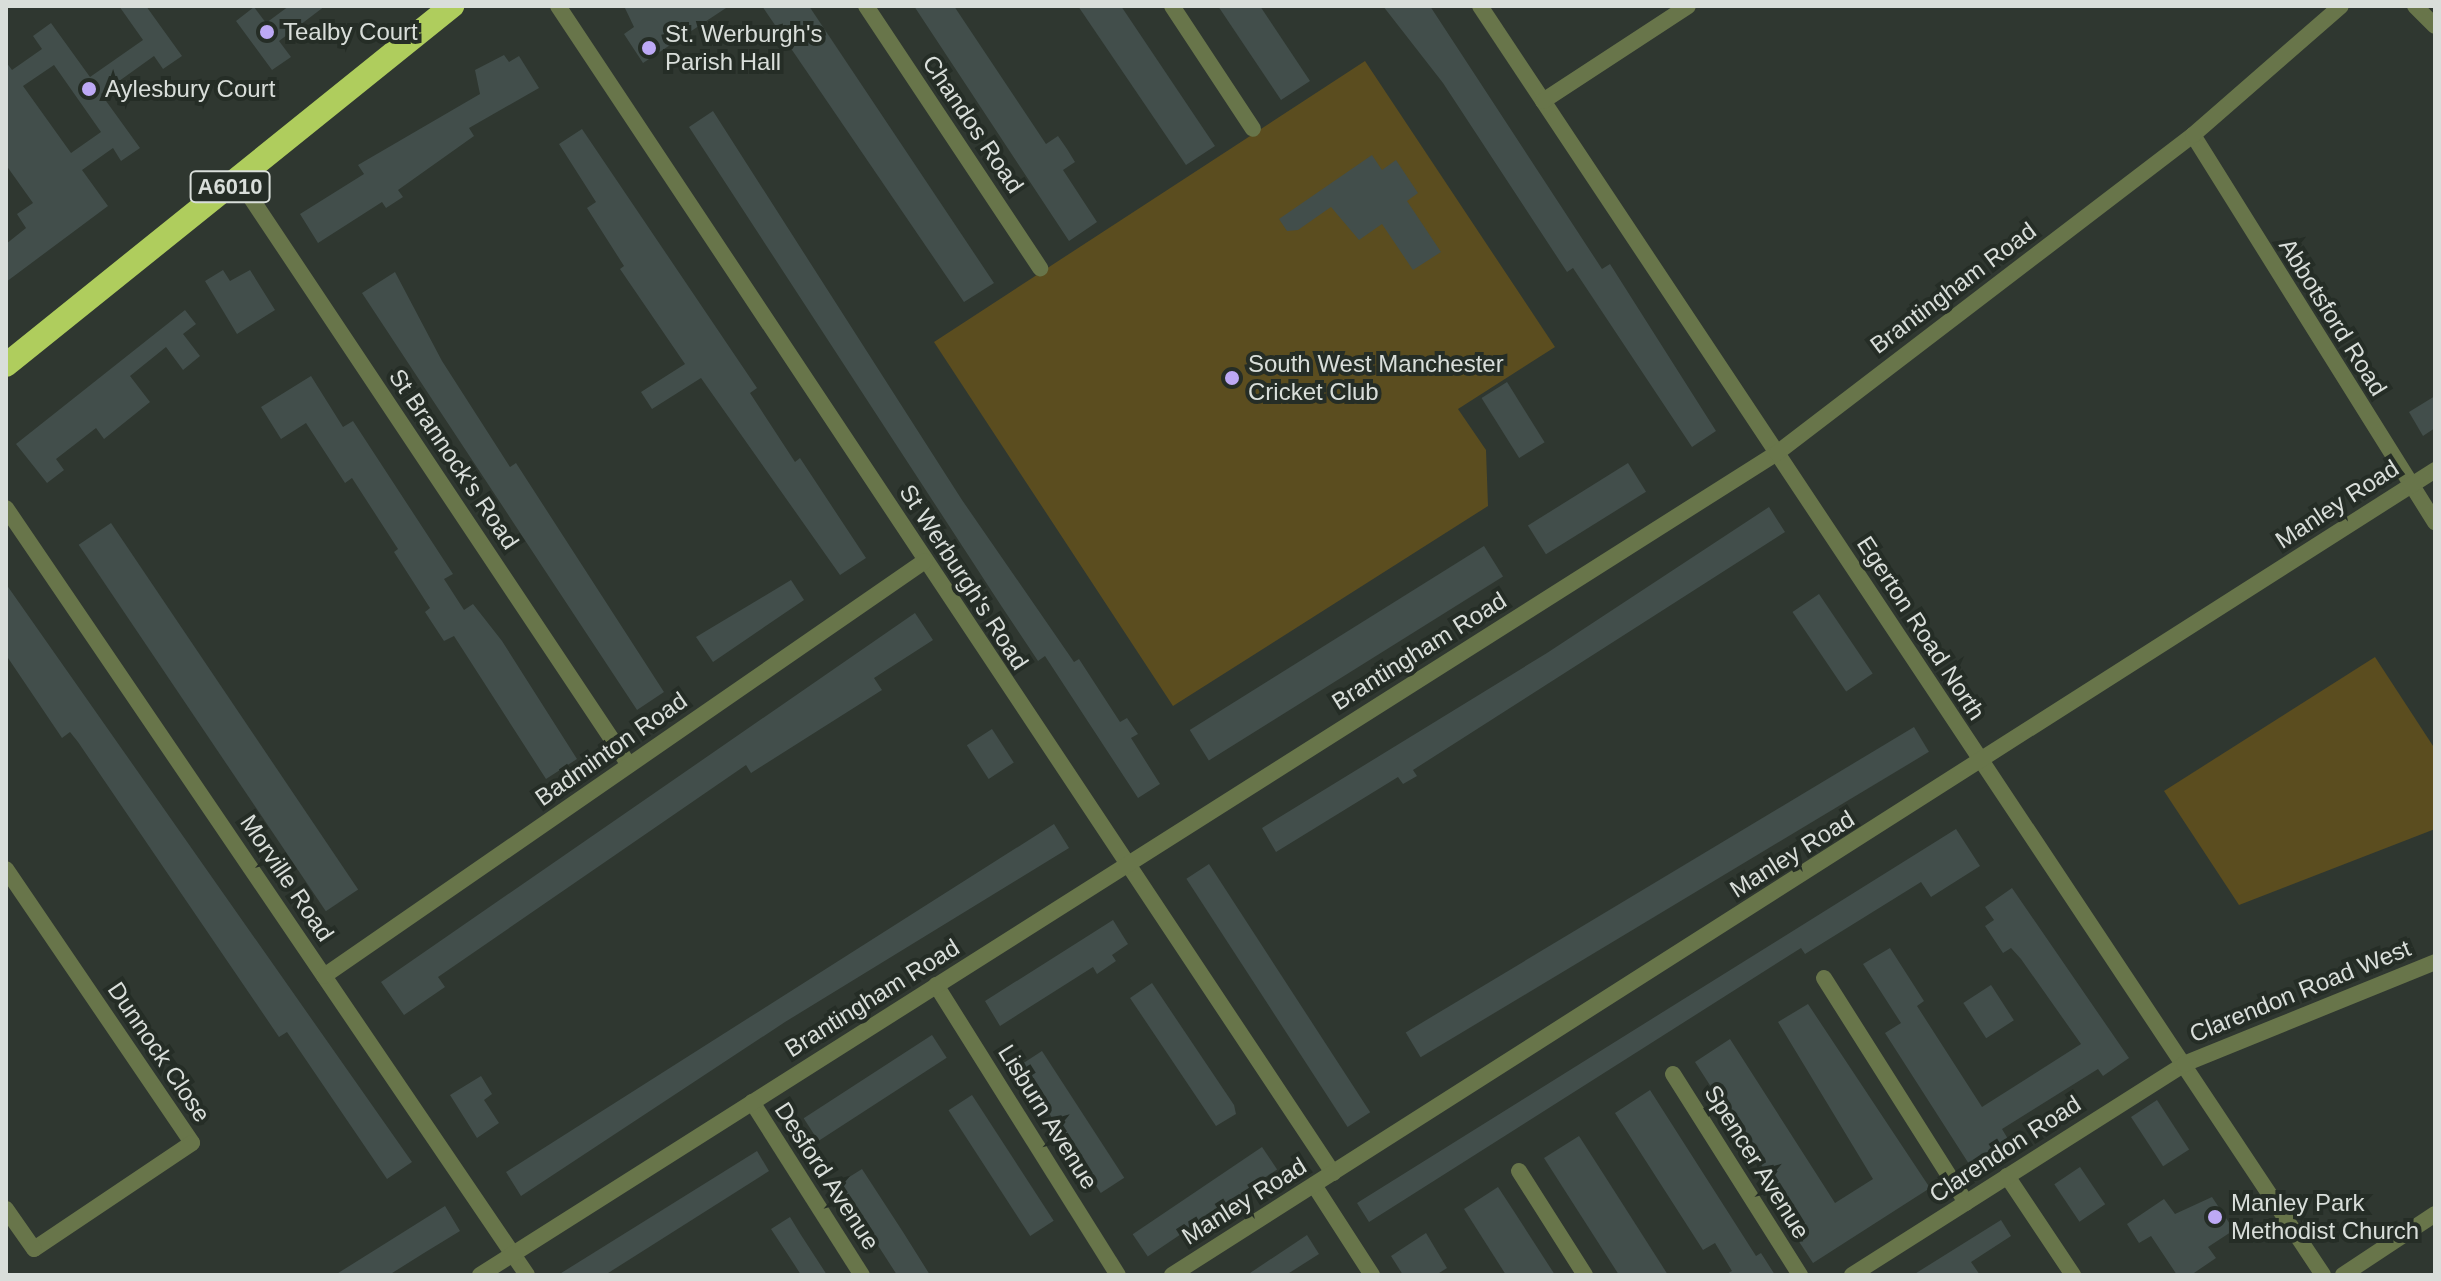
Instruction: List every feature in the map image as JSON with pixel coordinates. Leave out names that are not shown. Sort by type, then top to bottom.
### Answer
[{"type":"highway","name":"A6010","points":[[6,365],[452,6]]},
{"type":"street","name":"St Werburgh's Road","points":[[558,6],[1333,1173]]},
{"type":"street","name":"Chandos Road","points":[[866,6],[1040,268]]},
{"type":"street","points":[[1172,6],[1253,129]]},
{"type":"street","name":"Egerton Road North","points":[[1480,6],[2323,1275]]},
{"type":"street","points":[[1543,101],[1688,6]]},
{"type":"street","name":"Brantingham Road","points":[[480,1275],[1777,453],[2193,135],[2341,6]]},
{"type":"street","points":[[2415,6],[2435,26]]},
{"type":"street","name":"Abbotsford Road","points":[[2193,135],[2435,523]]},
{"type":"street","name":"St Brannock's Road","points":[[239,180],[629,765]]},
{"type":"street","name":"Manley Road","points":[[1172,1275],[1981,763],[2435,470]]},
{"type":"street","name":"Morville Road","points":[[6,508],[527,1275]]},
{"type":"street","name":"Badminton Road","points":[[324,976],[925,561]]},
{"type":"street","name":"Dunnock Close","points":[[6,869],[192,1143],[34,1249],[6,1209]]},
{"type":"street","name":"Clarendon Road West","points":[[2184,1064],[2435,962]]},
{"type":"street","points":[[1824,978],[1966,1203]]},
{"type":"street","name":"Lisburn Avenue","points":[[936,985],[1118,1275]]},
{"type":"street","name":"Clarendon Road","points":[[1864,1272],[2007,1176],[2184,1064]]},
{"type":"street","name":"Spencer Avenue","points":[[1673,1074],[1800,1275]]},
{"type":"street","name":"Desford Avenue","points":[[752,1102],[862,1275]]},
{"type":"street","points":[[1519,1171],[1585,1275]]},
{"type":"street","points":[[2007,1176],[2073,1275]]},
{"type":"street","points":[[1314,1185],[1372,1275]]},
{"type":"street","points":[[2343,1275],[2435,1214]]},
{"type":"shaded area","name":"South West Manchester Cricket Club","points":[[1365,61],[1555,347],[1458,409],[1486,450],[1488,506],[1173,706],[934,342]]},
{"type":"shaded area","points":[[2375,657],[2435,749],[2435,829],[2239,905],[2164,791]]},
{"type":"building","points":[[119,6],[146,6],[182,56],[163,69],[154,56],[101,94],[140,148],[121,161],[113,148],[82,170],[108,206],[6,282],[6,244],[26,228],[17,214],[33,203],[6,165],[6,62],[12,70],[42,49],[33,36],[51,23],[90,77],[143,40]],"holes":[[[54,65],[101,132],[71,153],[23,86]]]},
{"type":"building","name":"Tealby Court","points":[[289,6],[325,6],[279,41],[291,57],[272,70],[236,21],[254,7],[266,23]]},
{"type":"building","name":"St. Werburgh's Parish Hall","points":[[624,6],[729,6],[643,63],[624,34],[634,27]]},
{"type":"building","points":[[762,6],[809,6],[994,283],[964,302]]},
{"type":"building","points":[[914,6],[954,6],[1046,144],[1058,136],[1067,149],[1075,162],[1063,170],[1097,222],[1069,241]]},
{"type":"building","points":[[1078,6],[1121,6],[1215,146],[1186,165]]},
{"type":"building","points":[[1218,6],[1260,6],[1310,81],[1281,100]]},
{"type":"building","points":[[1383,6],[1430,6],[1602,269],[1610,264],[1716,431],[1692,447],[1573,268],[1567,272],[1443,83]]},
{"type":"building","points":[[504,55],[509,62],[519,56],[539,88],[469,128],[474,136],[398,190],[403,197],[386,208],[382,202],[318,243],[300,214],[364,174],[358,165],[480,94],[475,70]]},
{"type":"building","points":[[713,111],[962,500],[1074,662],[1079,659],[1120,722],[1127,718],[1138,734],[1131,738],[1160,784],[1138,798],[1045,656],[1038,661],[1002,607],[689,127]]},
{"type":"building","points":[[582,129],[757,388],[750,393],[795,462],[800,458],[866,558],[840,575],[701,378],[652,409],[641,392],[685,364],[620,269],[624,266],[587,208],[596,202],[559,144]]},
{"type":"building","points":[[1372,155],[1382,170],[1396,160],[1418,193],[1407,201],[1441,252],[1413,270],[1382,224],[1359,240],[1331,207],[1298,230],[1287,231],[1279,219]]},
{"type":"building","points":[[223,270],[230,281],[250,270],[275,310],[237,334],[205,281]]},
{"type":"building","points":[[395,272],[442,361],[510,467],[516,463],[664,692],[637,710],[362,293]]},
{"type":"building","points":[[185,310],[196,324],[183,334],[200,356],[183,370],[166,347],[130,376],[150,402],[104,439],[96,428],[56,459],[64,470],[47,483],[16,444]]},
{"type":"building","points":[[311,376],[343,427],[353,421],[453,574],[444,579],[464,610],[473,604],[502,641],[577,759],[546,779],[454,636],[444,641],[425,612],[430,608],[394,552],[398,549],[352,478],[345,483],[306,423],[281,439],[261,407]]},
{"type":"building","points":[[1507,382],[1545,442],[1519,458],[1482,398]]},
{"type":"building","points":[[2435,396],[2435,428],[2423,436],[2409,412]]},
{"type":"building","points":[[1628,463],[1646,492],[1546,554],[1528,526]]},
{"type":"building","points":[[1769,507],[1785,532],[1413,770],[1417,776],[1403,784],[1398,777],[1276,852],[1262,828],[1547,653]]},
{"type":"building","points":[[111,523],[358,889],[326,911],[79,545]]},
{"type":"building","points":[[1484,546],[1503,577],[1209,760],[1190,730]]},
{"type":"building","points":[[791,580],[804,600],[713,662],[696,637]]},
{"type":"building","points":[[6,584],[412,1162],[387,1179],[287,1032],[279,1037],[78,742],[70,732],[62,738],[6,655]]},
{"type":"building","points":[[1819,594],[1873,674],[1846,691],[1792,612]]},
{"type":"building","points":[[915,613],[933,640],[874,678],[882,690],[751,773],[746,765],[438,977],[445,987],[404,1015],[381,982]]},
{"type":"building","points":[[1914,727],[1929,752],[1421,1057],[1406,1032]]},
{"type":"building","points":[[992,729],[1014,763],[989,779],[967,745]]},
{"type":"building","points":[[1054,824],[1069,848],[785,1022],[521,1196],[506,1172]]},
{"type":"building","points":[[1956,829],[1980,866],[1931,897],[1921,882],[1805,954],[1801,948],[1369,1222],[1357,1203]]},
{"type":"building","points":[[1209,864],[1370,1112],[1348,1127],[1186,879]]},
{"type":"building","points":[[2012,888],[2129,1058],[2103,1076],[2098,1069],[2002,1129],[2008,1139],[1969,1164],[1885,1033],[1901,1023],[1863,964],[1890,948],[1924,1001],[1917,1006],[1982,1107],[2081,1044],[2021,959],[2011,948],[2003,953],[1985,926],[1994,920],[1985,907]]},
{"type":"building","points":[[1113,920],[1128,944],[1112,955],[1116,961],[1097,974],[1093,967],[1000,1026],[985,1001]]},
{"type":"building","points":[[1152,983],[1234,1105],[1236,1114],[1216,1126],[1130,998]]},
{"type":"building","points":[[1991,985],[2014,1020],[1986,1038],[1963,1003]]},
{"type":"building","points":[[1808,1004],[1930,1188],[1813,1263],[1792,1231],[1800,1225],[1695,1062],[1730,1039],[1835,1203],[1873,1179],[1778,1022]]},
{"type":"building","points":[[932,1035],[947,1058],[818,1141],[804,1118]]},
{"type":"building","points":[[1042,1051],[1124,1178],[1101,1193],[1019,1066]]},
{"type":"building","points":[[481,1076],[492,1094],[484,1100],[499,1123],[477,1138],[450,1095]]},
{"type":"building","points":[[1650,1090],[1756,1256],[1761,1253],[1775,1275],[1725,1275],[1732,1271],[1715,1243],[1703,1250],[1615,1113]]},
{"type":"building","points":[[972,1095],[1054,1221],[1030,1236],[949,1110]]},
{"type":"building","points":[[2157,1100],[2189,1149],[2163,1166],[2131,1117]]},
{"type":"building","points":[[1579,1136],[1668,1275],[1619,1275],[1544,1158]]},
{"type":"building","points":[[1262,1147],[1277,1169],[1148,1257],[1133,1234]]},
{"type":"building","points":[[757,1151],[769,1171],[605,1275],[558,1275]]},
{"type":"building","points":[[2080,1167],[2105,1204],[2079,1222],[2054,1184]]},
{"type":"building","points":[[862,1169],[930,1275],[897,1275],[838,1184]]},
{"type":"building","points":[[1498,1187],[1555,1275],[1506,1275],[1464,1209]]},
{"type":"building","points":[[2212,1197],[2234,1230],[2208,1247],[2216,1258],[2191,1275],[2177,1275],[2151,1236],[2139,1243],[2127,1224],[2164,1199],[2175,1214]]},
{"type":"building","points":[[445,1206],[460,1231],[389,1275],[335,1275]]},
{"type":"building","points":[[790,1217],[827,1275],[801,1275],[771,1229]]},
{"type":"building","points":[[2001,1220],[2011,1236],[1971,1262],[1980,1275],[1913,1275]]},
{"type":"building","points":[[1426,1233],[1447,1268],[1436,1275],[1403,1275],[1391,1256]]},
{"type":"building","points":[[1307,1235],[1319,1254],[1286,1275],[1247,1275]]},
{"type":"place","name":"Tealby Court","points":[[267,32]]},
{"type":"place","name":"St. Werburgh's Parish Hall","points":[[649,48]]},
{"type":"place","name":"Aylesbury Court","points":[[89,89]]},
{"type":"place","name":"South West Manchester Cricket Club","points":[[1232,378]]},
{"type":"place","name":"Manley Park Methodist Church","points":[[2215,1217]]}]
